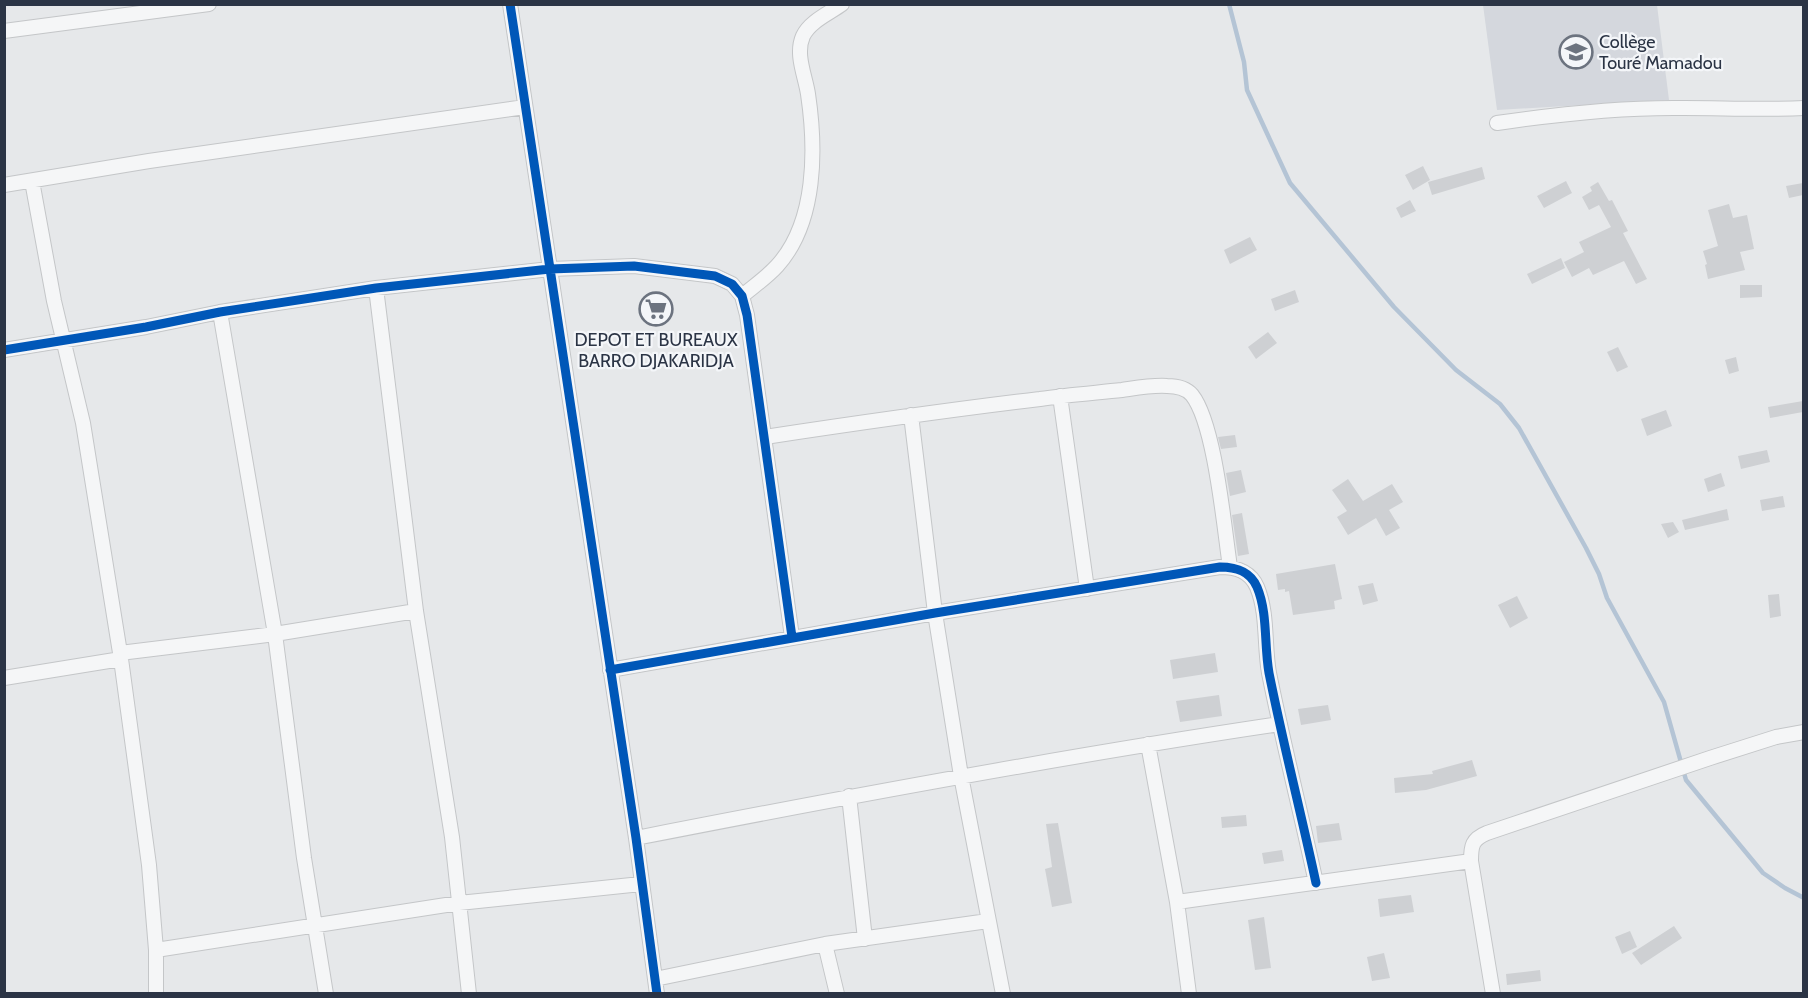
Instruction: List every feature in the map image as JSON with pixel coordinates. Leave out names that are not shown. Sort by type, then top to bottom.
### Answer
[{"type":"street","points":[[4,31],[209,4]]},
{"type":"street","points":[[510,4],[636,838],[656,986],[825,945],[988,921]]},
{"type":"street","points":[[742,296],[778,265],[788,250],[806,210],[813,145],[810,107],[800,55],[801,44],[807,29],[842,4]]},
{"type":"street","points":[[4,185],[149,161],[525,107]]},
{"type":"street","points":[[1497,123],[1552,115],[1626,110],[1803,108]]},
{"type":"street","points":[[32,181],[92,472],[121,656],[147,854],[156,950],[156,993]]},
{"type":"street","points":[[4,350],[146,327],[220,312],[376,288],[550,269],[634,266],[716,276],[732,284],[742,296],[765,437],[792,637]]},
{"type":"street","points":[[376,288],[416,611],[439,748],[469,993]]},
{"type":"street","points":[[220,312],[275,634],[304,858],[326,993]]},
{"type":"street","points":[[765,437],[1060,396],[1165,386],[1186,390],[1200,411],[1209,434],[1230,567]]},
{"type":"street","points":[[1060,396],[1087,589]]},
{"type":"street","points":[[911,415],[935,613],[961,776],[1003,993]]},
{"type":"street","points":[[610,670],[935,613],[1230,567],[1245,572],[1257,588],[1262,605],[1269,670],[1316,883]]},
{"type":"street","points":[[4,678],[121,656],[416,611]]},
{"type":"street","points":[[636,838],[961,776],[1280,724]]},
{"type":"street","points":[[1492,993],[1472,861],[1473,842],[1479,836],[1710,758],[1776,737],[1803,732]]},
{"type":"street","points":[[1148,744],[1177,902],[1189,993]]},
{"type":"street","points":[[849,796],[865,939]]},
{"type":"street","points":[[1177,902],[1472,861]]},
{"type":"street","points":[[156,950],[459,903],[641,884]]},
{"type":"street","points":[[825,945],[837,993]]},
{"type":"shaded area","name":"Collège Touré Mamadou","points":[[1483,5],[1657,5],[1669,100],[1497,110]]},
{"type":"building","points":[[1423,166],[1430,180],[1413,190],[1405,175]]},
{"type":"building","points":[[1482,167],[1485,179],[1432,195],[1428,182]]},
{"type":"building","points":[[1566,181],[1572,193],[1544,208],[1537,196]]},
{"type":"building","points":[[1598,182],[1609,201],[1612,200],[1628,231],[1623,233],[1647,279],[1636,284],[1624,261],[1593,275],[1589,268],[1572,277],[1564,262],[1584,252],[1579,242],[1611,227],[1599,205],[1589,210],[1582,197],[1592,191],[1590,187]]},
{"type":"building","points":[[1803,183],[1803,195],[1789,198],[1786,186]]},
{"type":"building","points":[[1410,200],[1416,211],[1401,218],[1396,208]]},
{"type":"building","points":[[1729,204],[1733,218],[1747,215],[1754,249],[1740,252],[1745,270],[1708,279],[1703,251],[1718,246],[1708,210]]},
{"type":"building","points":[[1250,237],[1257,250],[1230,264],[1224,250]]},
{"type":"building","points":[[1561,258],[1565,268],[1532,284],[1527,274]]},
{"type":"building","points":[[1740,285],[1762,285],[1762,297],[1740,298]]},
{"type":"building","points":[[1295,290],[1299,302],[1275,311],[1271,299]]},
{"type":"building","points":[[1268,332],[1277,343],[1256,359],[1248,347]]},
{"type":"building","points":[[1618,347],[1628,367],[1617,372],[1607,352]]},
{"type":"building","points":[[1736,357],[1739,371],[1729,374],[1725,360]]},
{"type":"building","points":[[1803,401],[1803,412],[1770,418],[1768,407]]},
{"type":"building","points":[[1666,410],[1672,426],[1647,436],[1641,419]]},
{"type":"building","points":[[1235,435],[1237,447],[1221,449],[1218,437]]},
{"type":"building","points":[[1767,450],[1770,462],[1741,469],[1738,456]]},
{"type":"building","points":[[1241,470],[1246,492],[1230,496],[1226,473]]},
{"type":"building","points":[[1721,473],[1725,486],[1708,492],[1704,479]]},
{"type":"building","points":[[1348,479],[1363,501],[1392,484],[1403,502],[1389,510],[1400,528],[1386,536],[1376,518],[1348,535],[1337,517],[1347,511],[1332,490]]},
{"type":"building","points":[[1783,496],[1785,507],[1762,511],[1760,500]]},
{"type":"building","points":[[1727,509],[1729,520],[1685,530],[1682,520]]},
{"type":"building","points":[[1242,513],[1249,554],[1238,556],[1232,515]]},
{"type":"building","points":[[1673,522],[1679,532],[1668,538],[1661,524]]},
{"type":"building","points":[[1335,564],[1342,599],[1334,601],[1335,609],[1293,615],[1289,591],[1278,590],[1276,574]]},
{"type":"building","points":[[1373,583],[1378,601],[1363,605],[1358,586]]},
{"type":"building","points":[[1779,594],[1781,616],[1770,618],[1768,595]]},
{"type":"building","points":[[1517,596],[1528,618],[1510,628],[1498,605]]},
{"type":"building","points":[[1215,653],[1218,672],[1173,679],[1170,660]]},
{"type":"building","points":[[1219,695],[1222,716],[1180,722],[1176,701]]},
{"type":"building","points":[[1328,705],[1331,720],[1301,725],[1298,709]]},
{"type":"building","points":[[1472,760],[1477,776],[1426,790],[1395,793],[1394,778],[1433,774],[1432,771]]},
{"type":"building","points":[[1246,815],[1247,826],[1222,828],[1221,817]]},
{"type":"building","points":[[1058,823],[1072,903],[1052,907],[1045,869],[1052,867],[1046,824]]},
{"type":"building","points":[[1339,823],[1342,840],[1318,843],[1316,826]]},
{"type":"building","points":[[1282,850],[1284,861],[1264,864],[1262,853]]},
{"type":"building","points":[[1411,895],[1414,912],[1380,917],[1378,899]]},
{"type":"building","points":[[1264,917],[1271,968],[1255,970],[1248,920]]},
{"type":"building","points":[[1674,926],[1682,938],[1641,965],[1632,953]]},
{"type":"building","points":[[1630,931],[1637,947],[1622,954],[1615,937]]},
{"type":"building","points":[[1384,953],[1390,978],[1372,981],[1367,957]]},
{"type":"building","points":[[1540,970],[1541,981],[1507,985],[1506,974]]},
{"type":"waterway","points":[[1229,4],[1244,62],[1247,90],[1290,183],[1394,307],[1456,370],[1500,404],[1519,428],[1586,548],[1599,574],[1607,598],[1664,702],[1686,780],[1763,873],[1804,898]]},
{"type":"cycle path","points":[[510,4],[636,838],[657,994]]},
{"type":"cycle path","points":[[4,350],[146,327],[220,312],[376,288],[550,269],[634,266],[715,276],[732,284],[742,296],[747,315],[792,637]]},
{"type":"cycle path","points":[[610,670],[935,613],[1220,567],[1237,569],[1251,577],[1260,597],[1269,673],[1316,883]]},
{"type":"place","name":"Collège Touré Mamadou","points":[[1576,52]]},
{"type":"place","name":"DEPOT ET BUREAUX BARRO DJAKARIDJA","points":[[656,309]]}]
